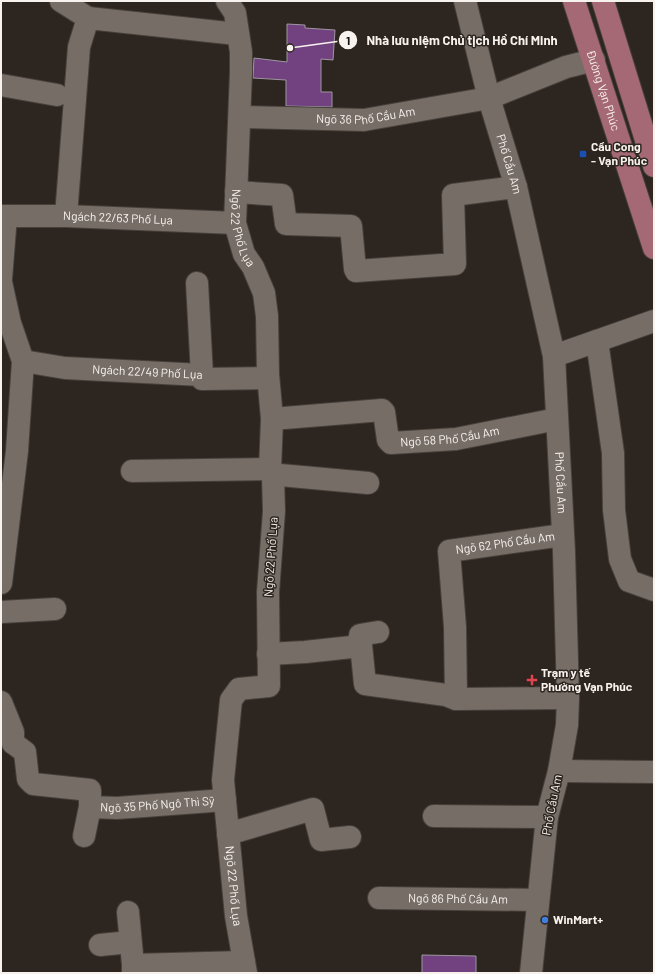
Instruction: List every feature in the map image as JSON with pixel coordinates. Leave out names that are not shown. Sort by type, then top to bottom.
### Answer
[{"type":"main road","name":"Đường Vạn Phúc","points":[[574,1],[654,248]]},
{"type":"main road","points":[[604,1],[648,124],[654,166]]},
{"type":"street","points":[[61,1],[88,18],[237,34]]},
{"type":"street","name":"Ngõ 22 Phố Lụa","points":[[227,1],[234,11],[241,52],[241,117],[235,223],[244,254],[254,267],[264,293],[267,316],[268,378],[272,419],[271,471],[274,511],[268,592],[269,686],[239,689],[231,700],[223,780],[236,916],[245,967]]},
{"type":"street","name":"Phố Cầu Am","points":[[465,1],[494,96],[554,356],[563,535],[568,698],[566,725],[559,771],[547,818],[531,973]]},
{"type":"street","points":[[66,216],[79,47],[88,18]]},
{"type":"street","name":"Ngõ 36 Phố Cầu Am","points":[[241,117],[364,120],[494,96],[566,67],[594,60]]},
{"type":"street","points":[[1,85],[57,95]]},
{"type":"street","points":[[236,192],[282,195],[286,224],[350,226],[356,271],[455,264],[453,195],[516,187]]},
{"type":"street","points":[[1,584],[17,451],[23,361],[10,323],[1,280],[4,216]]},
{"type":"street","name":"Ngách 22/63 Phố Lụa","points":[[4,216],[66,216],[235,223]]},
{"type":"street","points":[[196,283],[202,375]]},
{"type":"street","points":[[554,356],[654,321]]},
{"type":"street","points":[[597,341],[613,454],[614,510],[620,559],[630,581],[654,590]]},
{"type":"street","name":"Ngách 22/49 Phố Lụa","points":[[23,361],[66,368],[202,375],[202,380],[268,378]]},
{"type":"street","name":"Ngõ 58 Phố Cầu Am","points":[[272,419],[382,410],[384,412],[388,440],[391,442],[456,439],[557,419]]},
{"type":"street","points":[[132,471],[271,471],[286,476],[368,483]]},
{"type":"street","name":"Ngõ 62 Phố Cầu Am","points":[[456,699],[455,627],[449,551],[563,535]]},
{"type":"street","points":[[1,612],[55,609]]},
{"type":"street","points":[[378,632],[360,635],[365,684],[446,695],[456,699],[568,698]]},
{"type":"street","points":[[268,654],[361,646]]},
{"type":"street","name":"Ngõ 35 Phố Ngô Thì Sỹ","points":[[1,702],[13,732],[7,745],[25,752],[28,779],[33,784],[90,790],[90,807],[117,808],[225,800]]},
{"type":"street","points":[[559,771],[654,772]]},
{"type":"street","points":[[84,836],[90,807]]},
{"type":"street","points":[[228,834],[313,809],[322,840],[350,838]]},
{"type":"street","points":[[434,816],[547,818]]},
{"type":"street","name":"Ngõ 86 Phố Cầu Am","points":[[379,898],[538,900]]},
{"type":"street","points":[[128,912],[133,969],[245,967]]},
{"type":"street","points":[[100,945],[130,942]]},
{"type":"building","points":[[287,24],[305,25],[305,28],[335,30],[333,60],[321,59],[321,92],[332,92],[332,107],[286,106],[286,80],[253,78],[254,58],[287,62]]},
{"type":"building","points":[[422,955],[476,956],[476,973],[422,973]]},
{"type":"place","name":"Nhà lưu niệm Chủ tịch Hồ Chí Minh","points":[[290,48]]},
{"type":"place","name":"Cầu Cong - Vạn Phúc","points":[[583,154]]},
{"type":"place","name":"Trạm y tế Phường Vạn Phúc","points":[[532,680]]},
{"type":"place","name":"WinMart+","points":[[545,920]]}]
